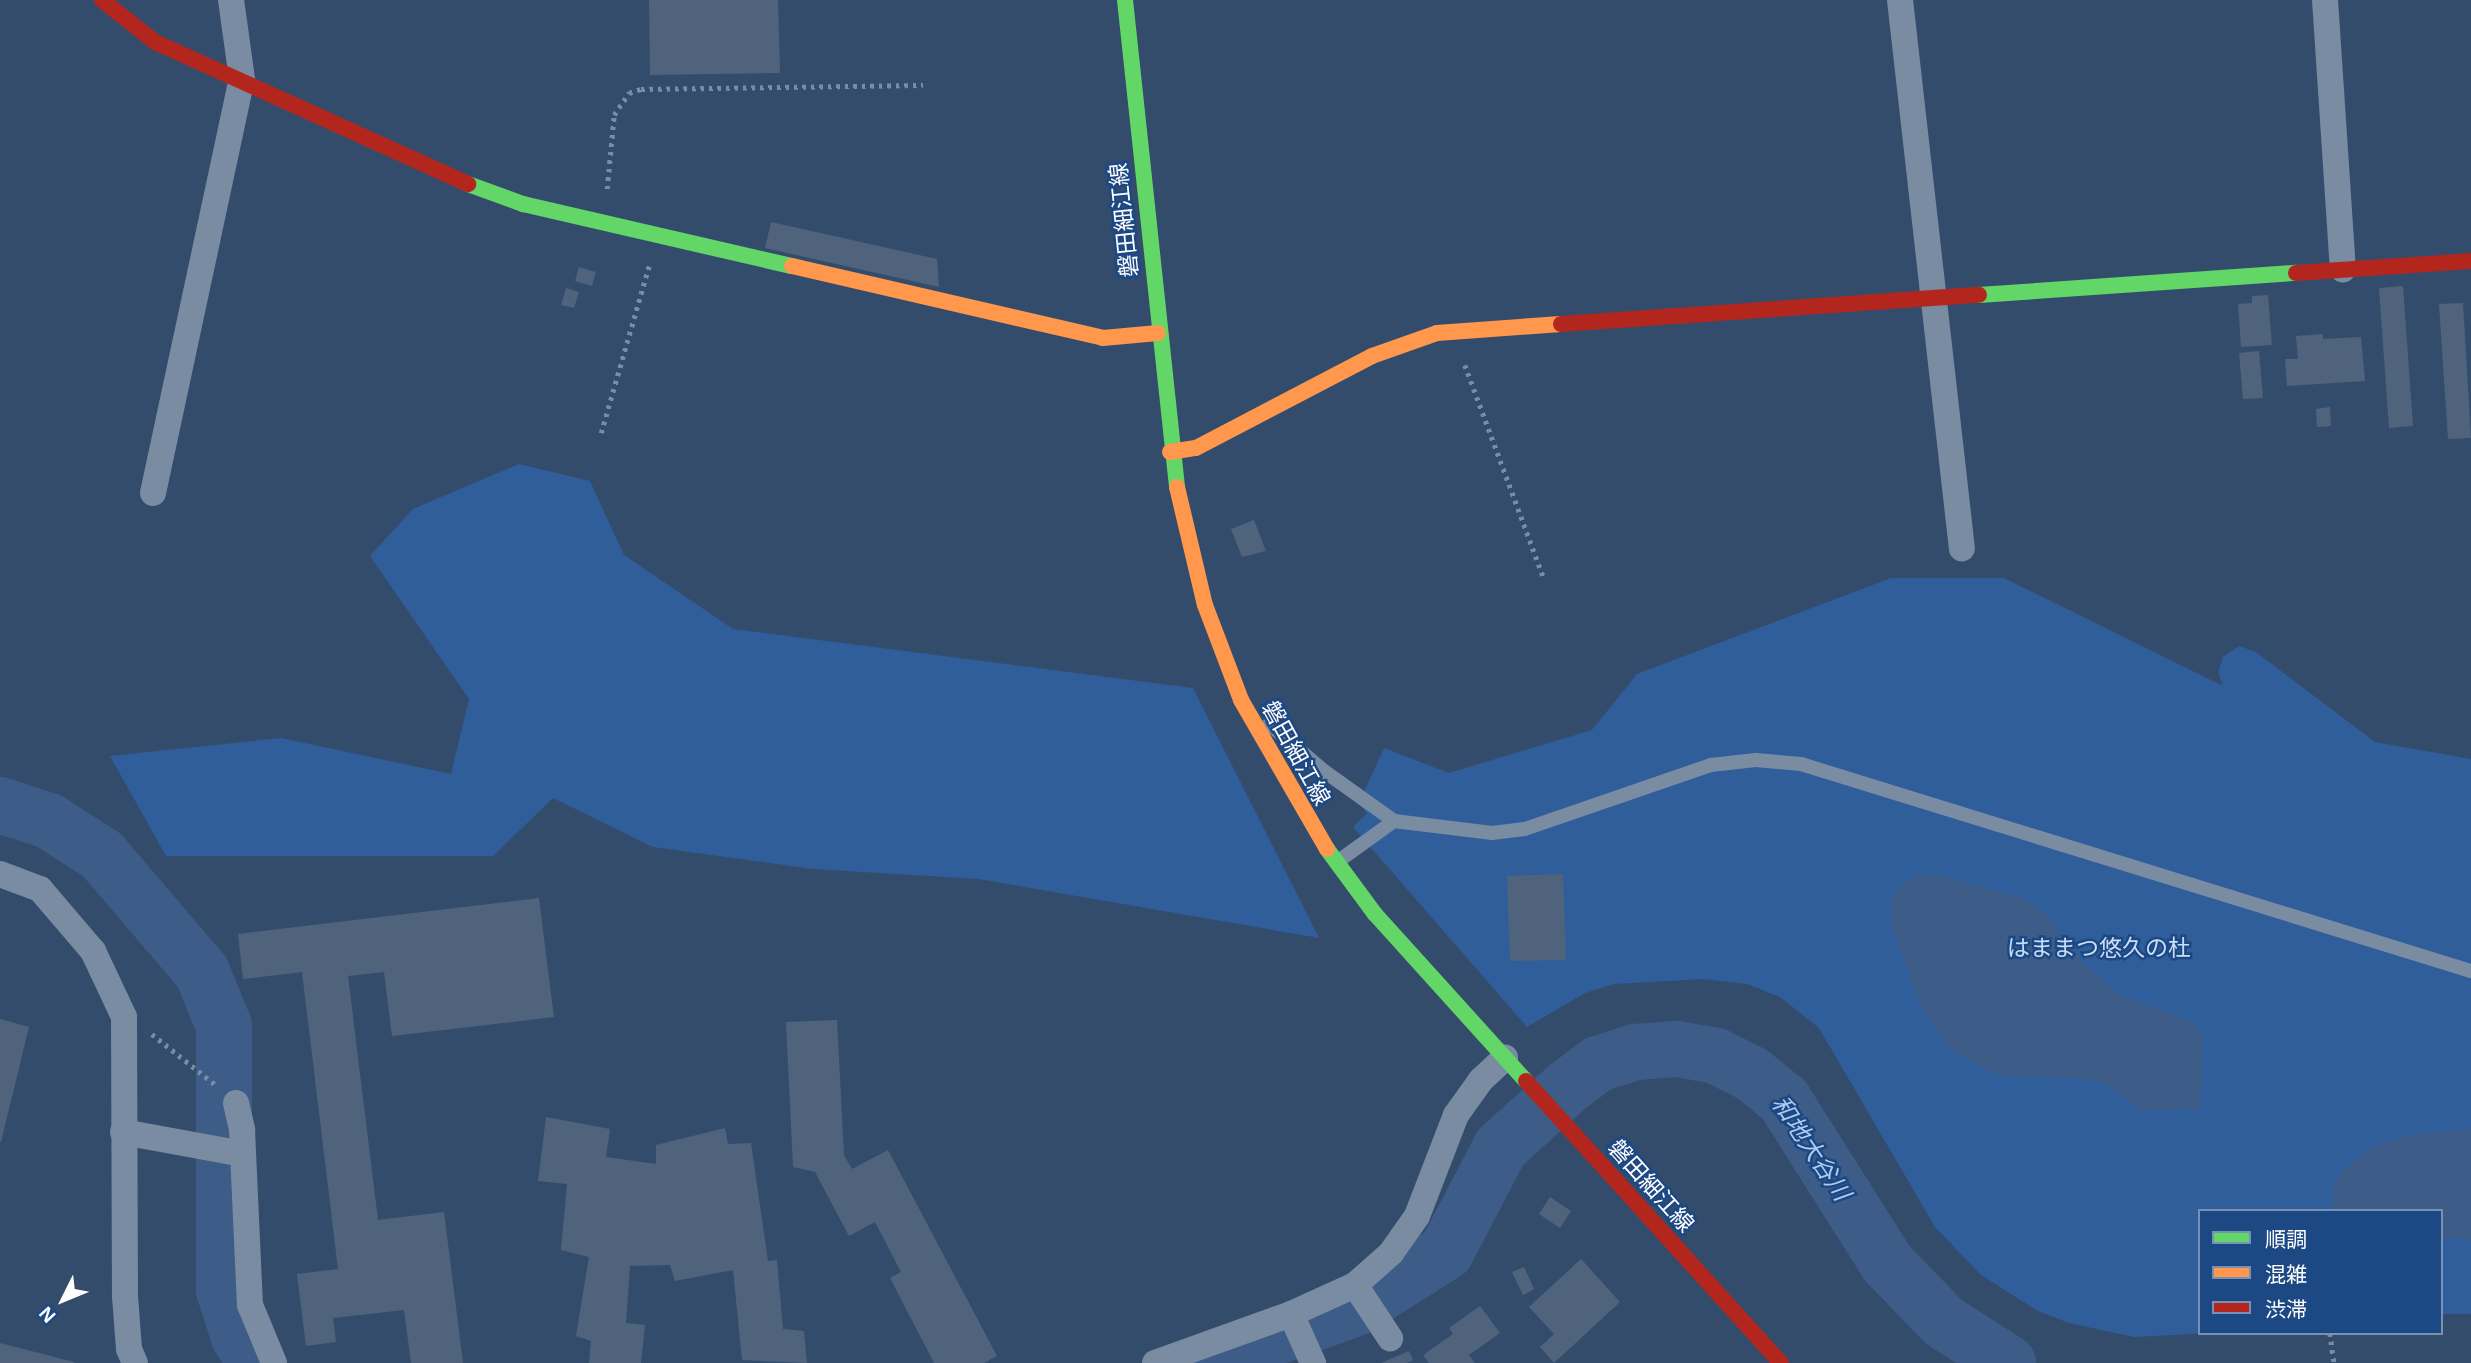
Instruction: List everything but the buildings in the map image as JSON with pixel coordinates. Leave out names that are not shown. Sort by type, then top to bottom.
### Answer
[{"type":"street","points":[[102,0],[155,42],[242,79],[437,173],[523,204],[1103,338],[1158,333]]},
{"type":"street","points":[[153,493],[242,79],[230,0]]},
{"type":"street","name":"磐田細江線","points":[[1125,0],[1170,452],[1191,557],[1241,700],[1288,790],[1335,863],[1505,1058],[1780,1363]]},
{"type":"street","points":[[1900,0],[1962,549]]},
{"type":"street","points":[[2325,0],[2343,270]]},
{"type":"street","points":[[1170,452],[1196,449],[1393,346],[1455,331],[2471,261]]},
{"type":"street","points":[[0,874],[40,888],[93,951],[124,1017],[125,1296],[129,1349],[135,1363]]},
{"type":"street","points":[[1154,1363],[1188,1357],[1355,1285],[1391,1253],[1417,1216],[1456,1115],[1481,1080],[1505,1058]]},
{"type":"street","points":[[236,1103],[243,1153],[250,1305],[274,1363]]},
{"type":"street","points":[[123,1132],[243,1153]]},
{"type":"street","points":[[1355,1285],[1390,1338]]},
{"type":"street","points":[[1292,1314],[1312,1363]]},
{"type":"lane","points":[[1241,700],[1324,771],[1394,821],[1492,833],[1525,830],[1711,765],[1756,760],[1801,764],[2471,971]]},
{"type":"lane","points":[[1335,863],[1394,821]]},
{"type":"path","points":[[602,224],[614,115],[629,93],[641,89],[923,85]]},
{"type":"path","points":[[601,433],[657,237]]},
{"type":"path","points":[[1455,331],[1544,578]]},
{"type":"path","points":[[161,1039],[236,1103]]},
{"type":"path","points":[[2331,1336],[2334,1363]]},
{"type":"green space","points":[[519,464],[590,481],[624,555],[733,629],[1193,688],[1319,938],[979,879],[813,869],[653,847],[553,798],[493,856],[166,856],[110,756],[281,738],[451,774],[469,699],[370,556],[413,509]]},
{"type":"green space","name":"はままつ悠久の杜","points":[[1891,578],[2004,578],[2223,686],[2218,672],[2223,657],[2239,646],[2256,652],[2375,742],[2471,759],[2471,1314],[2443,1314],[2443,1209],[2198,1209],[2198,1334],[2134,1337],[2069,1323],[2038,1311],[1981,1275],[1935,1227],[1819,1028],[1780,997],[1747,984],[1703,979],[1614,984],[1585,993],[1527,1027],[1353,827],[1367,814],[1359,803],[1384,748],[1449,773],[1592,730],[1637,674]]},
{"type":"shaded area","points":[[1918,875],[1938,875],[2021,898],[2045,914],[2085,965],[2119,995],[2192,1022],[2202,1033],[2201,1108],[2141,1111],[2107,1084],[2085,1078],[2000,1076],[1953,1052],[1922,1008],[1891,924],[1890,904],[1900,886]]},
{"type":"shaded area","points":[[2471,1129],[2471,1239],[2443,1237],[2443,1209],[2333,1209],[2333,1189],[2342,1171],[2373,1147],[2411,1135]]},
{"type":"waterway","points":[[0,805],[49,821],[102,855],[202,972],[224,1026],[224,1290],[239,1337],[256,1363]]},
{"type":"waterway","name":"和地大谷川","points":[[1204,1363],[1359,1307],[1446,1252],[1501,1147],[1566,1088],[1598,1064],[1636,1052],[1677,1049],[1716,1056],[1752,1074],[1784,1100],[1887,1263],[1944,1322],[2008,1363]]},
{"type":"traffic: fast","points":[[1125,0],[1177,487]]},
{"type":"traffic: fast","points":[[468,184],[523,204],[792,266]]},
{"type":"traffic: fast","points":[[1979,295],[2296,273]]},
{"type":"traffic: fast","points":[[1327,849],[1375,914],[1526,1081]]},
{"type":"traffic: slow","points":[[792,266],[1103,338],[1158,333]]},
{"type":"traffic: slow","points":[[1170,452],[1196,448],[1372,356],[1437,333],[1561,324]]},
{"type":"traffic: slow","points":[[1177,487],[1205,605],[1241,700],[1327,849]]},
{"type":"traffic: jam","points":[[102,0],[155,42],[468,184]]},
{"type":"traffic: jam","points":[[2296,273],[2471,261]]},
{"type":"traffic: jam","points":[[1561,324],[1979,295]]},
{"type":"traffic: jam","points":[[1526,1081],[1781,1363]]}]
